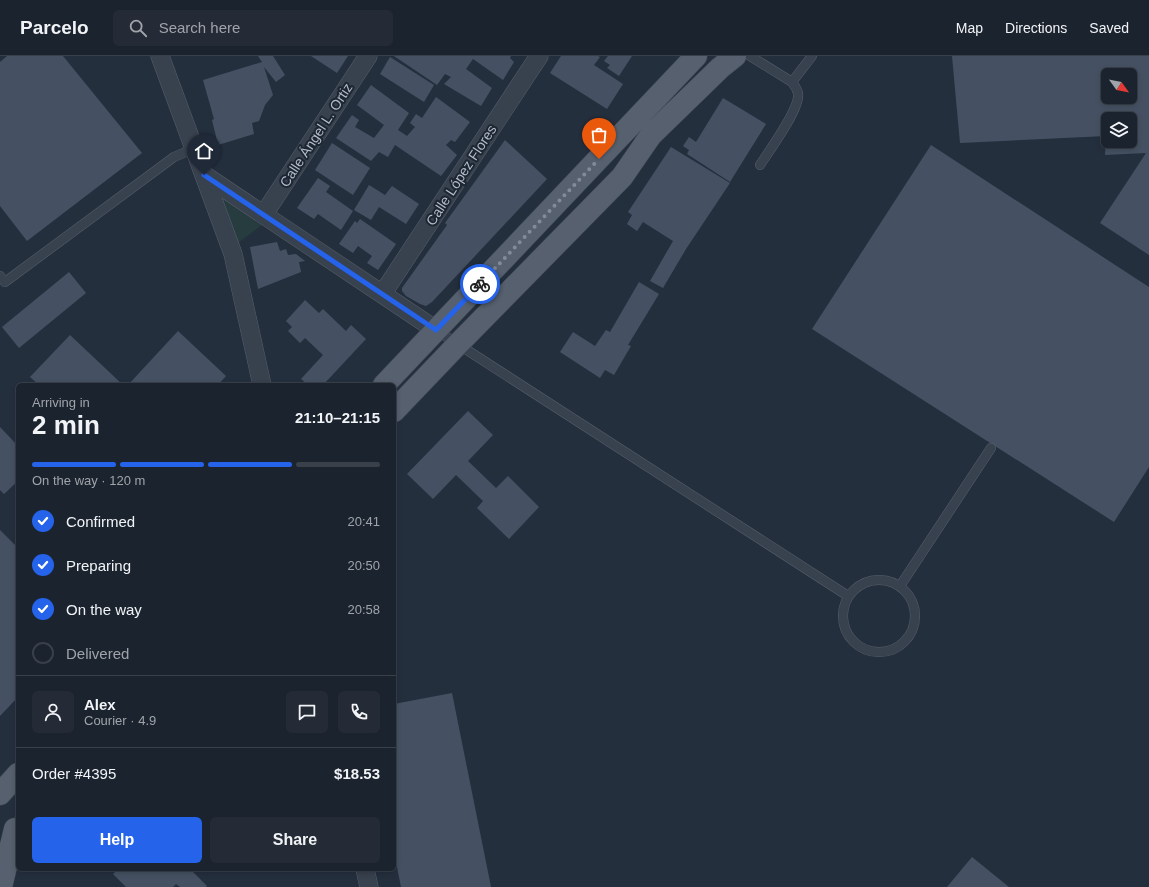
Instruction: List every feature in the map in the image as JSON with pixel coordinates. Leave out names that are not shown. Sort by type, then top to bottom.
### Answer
[{"type":"main road","points":[[386,383],[696,56]]},
{"type":"main road","points":[[396,409],[622,177],[652,135],[720,68],[735,56]]},
{"type":"main road","points":[[0,845],[16,828]]},
{"type":"main road","points":[[1,887],[16,831]]},
{"type":"street","points":[[160,56],[234,254],[262,383]]},
{"type":"street","name":"Calle Ángel L. Ortiz","points":[[264,214],[368,56]]},
{"type":"street","name":"Calle López Flores","points":[[383,293],[539,56]]},
{"type":"street","points":[[204,175],[383,293],[436,330]]},
{"type":"street","points":[[365,871],[369,887]]},
{"type":"lane","points":[[750,56],[792,82],[798,92],[798,98],[793,114],[760,165]]},
{"type":"lane","points":[[792,82],[812,56]]},
{"type":"lane","points":[[0,276],[5,282],[174,157],[195,148]]},
{"type":"lane","points":[[436,330],[848,596]]},
{"type":"lane","points":[[900,586],[991,448]]},
{"type":"lane","points":[[872,580],[887,580],[900,586],[909,595],[914,606],[915,619],[912,632],[904,642],[892,650],[877,652],[862,648],[850,639],[843,625],[843,610],[848,596],[858,586],[872,580]]},
{"type":"green space","points":[[216,195],[262,225],[238,243]]},
{"type":"building","points":[[7,56],[63,56],[142,153],[27,241],[0,206],[0,62]]},
{"type":"building","points":[[258,56],[273,56],[285,75],[276,82],[264,67],[273,95],[265,105],[259,121],[252,123],[254,134],[218,145],[212,120],[214,119],[203,80],[262,62]]},
{"type":"building","points":[[311,56],[348,56],[337,73]]},
{"type":"building","points":[[394,56],[511,56],[510,58],[514,62],[503,80],[473,59],[466,69],[492,88],[481,106],[444,84],[451,77],[445,74],[437,85]]},
{"type":"building","points":[[561,56],[600,57],[594,65],[623,84],[607,109],[550,73]]},
{"type":"building","points":[[608,56],[632,56],[619,76],[607,68],[610,65],[604,61]]},
{"type":"building","points":[[952,56],[1149,56],[1149,255],[1100,223],[1146,153],[1105,155],[1105,148],[1137,148],[1137,112],[1101,112],[1101,136],[960,143]]},
{"type":"building","points":[[390,57],[434,85],[424,102],[380,74]]},
{"type":"building","points":[[371,85],[409,113],[398,130],[407,136],[415,127],[410,123],[416,114],[422,118],[436,97],[470,122],[455,142],[451,140],[446,145],[457,155],[441,176],[395,145],[388,157],[379,152],[371,161],[336,138],[352,115],[359,120],[355,127],[374,138],[384,125],[357,105]]},
{"type":"building","points":[[723,98],[766,124],[730,182],[687,154],[689,150],[683,146],[689,137],[696,142]]},
{"type":"building","points":[[505,140],[547,179],[432,302],[426,306],[406,296],[402,291],[402,288],[447,225],[445,223]]},
{"type":"building","points":[[332,143],[370,168],[353,195],[315,170]]},
{"type":"building","points":[[931,145],[1149,287],[1149,467],[1114,522],[812,329]]},
{"type":"building","points":[[671,147],[730,183],[686,249],[663,288],[650,281],[673,241],[643,222],[637,231],[627,224],[632,215],[628,212]]},
{"type":"building","points":[[318,178],[330,186],[326,192],[353,211],[341,230],[318,214],[314,219],[297,208]]},
{"type":"building","points":[[369,185],[385,195],[392,186],[419,204],[406,224],[379,207],[371,220],[354,210]]},
{"type":"building","points":[[360,219],[396,244],[378,270],[367,263],[372,256],[358,246],[353,253],[339,244],[355,221],[357,223]]},
{"type":"building","points":[[277,242],[280,251],[286,249],[288,255],[296,254],[305,261],[299,262],[301,272],[258,289],[250,247]]},
{"type":"building","points":[[69,272],[86,293],[19,348],[2,327]]},
{"type":"building","points":[[639,282],[659,294],[628,345],[631,346],[614,375],[605,370],[600,378],[560,352],[573,332],[595,346],[606,330],[610,332]]},
{"type":"building","points":[[305,300],[319,313],[323,309],[346,331],[351,325],[366,339],[325,383],[306,383],[301,379],[323,355],[305,338],[300,343],[288,331],[292,327],[286,321]]},
{"type":"building","points":[[178,331],[226,376],[220,383],[130,383]]},
{"type":"building","points":[[70,335],[121,383],[37,383],[30,377]]},
{"type":"building","points":[[468,411],[493,435],[468,461],[496,488],[508,476],[539,507],[509,539],[477,508],[483,501],[456,475],[433,499],[407,474]]},
{"type":"building","points":[[0,427],[16,444],[16,483],[4,494],[0,490]]},
{"type":"building","points":[[0,530],[16,546],[16,699],[0,716]]},
{"type":"building","points":[[452,693],[491,887],[401,887],[396,862],[396,704]]},
{"type":"building","points":[[972,857],[1009,887],[947,887]]},
{"type":"building","points":[[116,871],[192,871],[207,886],[180,887],[176,884],[173,887],[126,887],[113,874]]},
{"type":"way so far","points":[[480,284],[599,159]]},
{"type":"route","points":[[204,175],[383,293],[436,330],[480,284]]}]
